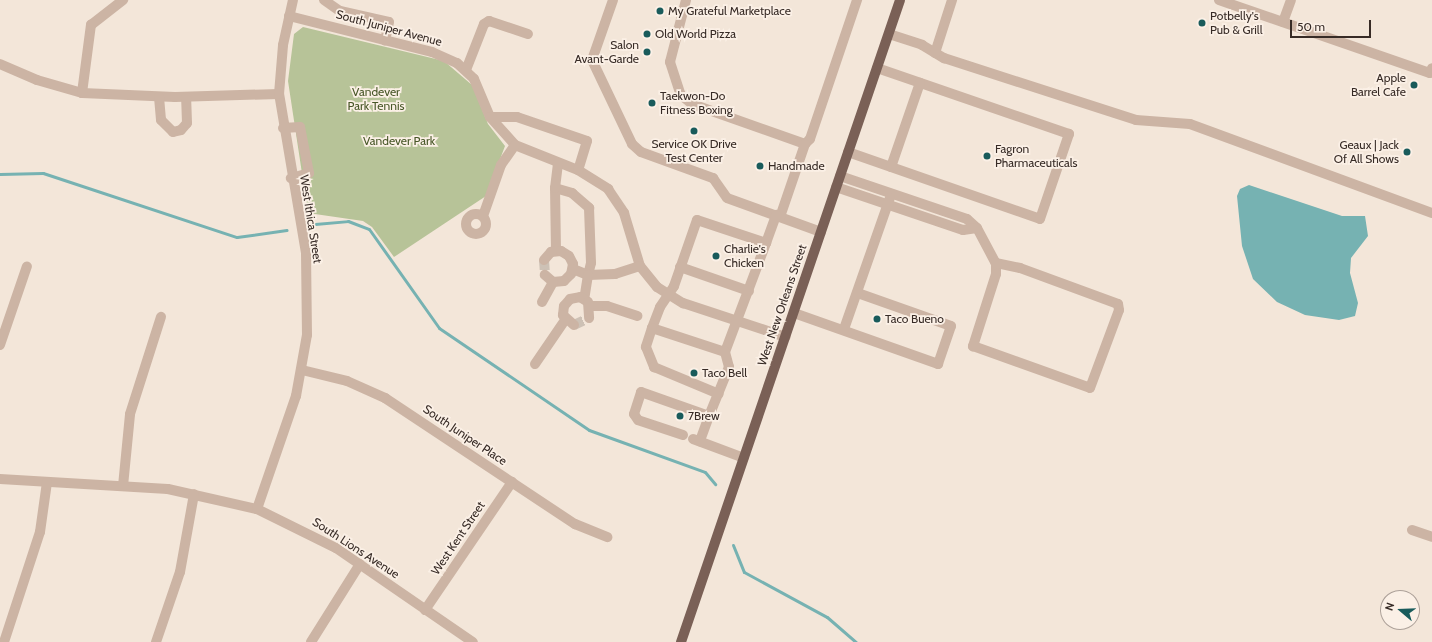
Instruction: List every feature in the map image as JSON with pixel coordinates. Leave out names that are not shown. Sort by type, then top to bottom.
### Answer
[{"type":"main road","name":"West New Orleans Street","points":[[681,642],[900,0]]},
{"type":"street","points":[[82,93],[91,25],[123,0]]},
{"type":"street","name":"West Ithica Street","points":[[257,509],[302,370],[307,335],[306,253],[291,178],[279,94],[289,16],[293,0]]},
{"type":"street","points":[[324,0],[340,11],[389,22],[386,41]]},
{"type":"street","points":[[613,0],[592,60],[632,144],[641,152],[713,178],[727,198],[821,232]]},
{"type":"street","points":[[686,0],[670,62],[681,95],[692,104],[805,144]]},
{"type":"street","points":[[744,458],[696,440],[719,394],[729,367],[725,352],[805,144],[810,139],[857,0]]},
{"type":"street","points":[[935,53],[952,0]]},
{"type":"street","points":[[1222,0],[1430,73],[1432,68]]},
{"type":"street","points":[[1284,22],[1291,0]]},
{"type":"street","name":"South Juniper Avenue","points":[[289,16],[445,56],[466,70],[490,117],[515,145],[558,164],[578,170],[596,179],[618,201],[640,266],[669,296],[737,322],[786,337]]},
{"type":"street","points":[[466,70],[484,24],[489,21],[528,34]]},
{"type":"street","points":[[889,34],[935,53],[1136,120],[1190,124],[1432,213]]},
{"type":"street","points":[[0,64],[37,80],[82,93],[159,97],[279,94]]},
{"type":"street","points":[[848,152],[1040,219],[1069,134],[877,68]]},
{"type":"street","points":[[891,167],[920,83]]},
{"type":"street","points":[[159,97],[161,120],[173,132],[181,130],[187,123],[186,96]]},
{"type":"street","points":[[490,117],[517,117],[587,141],[578,170]]},
{"type":"street","points":[[283,128],[300,127],[309,173],[291,178]]},
{"type":"street","points":[[482,216],[502,165],[515,145]]},
{"type":"street","points":[[556,251],[555,188],[558,164]]},
{"type":"street","points":[[840,176],[892,192],[967,219],[977,228],[996,263],[996,274],[973,346],[1090,388],[1119,310],[1118,304],[1020,268],[996,263]]},
{"type":"street","points":[[836,187],[963,230],[977,228]]},
{"type":"street","points":[[555,188],[572,193],[590,208],[591,263],[588,275],[587,303],[589,318]]},
{"type":"street","points":[[844,329],[858,293],[892,192]]},
{"type":"street","points":[[719,394],[654,367],[646,347],[660,307],[669,296],[697,220],[766,243]]},
{"type":"street","points":[[544,260],[556,251]]},
{"type":"street","points":[[556,251],[569,256],[573,269]]},
{"type":"street","points":[[0,345],[27,266]]},
{"type":"street","points":[[573,269],[588,275],[615,274],[640,266]]},
{"type":"street","points":[[680,267],[749,291]]},
{"type":"street","points":[[545,275],[553,282],[564,281],[573,269]]},
{"type":"street","points":[[542,302],[553,282]]},
{"type":"street","points":[[794,312],[938,364],[951,326],[858,293]]},
{"type":"street","points":[[535,364],[570,323],[563,310],[566,302],[575,297],[587,303],[607,306],[637,316]]},
{"type":"street","points":[[123,486],[130,414],[161,317]]},
{"type":"street","points":[[652,328],[725,352]]},
{"type":"street","name":"South Juniper Place","points":[[302,370],[347,381],[380,396],[575,524],[607,538]]},
{"type":"street","points":[[683,435],[638,420],[634,414],[641,392],[709,416]]},
{"type":"street","name":"South Lions Avenue","points":[[0,479],[123,486],[194,494],[257,509],[301,528],[360,564],[473,642]]},
{"type":"street","points":[[4,642],[40,532],[46,482]]},
{"type":"street","name":"West Kent Street","points":[[425,610],[512,482]]},
{"type":"street","points":[[156,642],[182,564],[194,494]]},
{"type":"street","points":[[1412,530],[1432,537]]},
{"type":"street","points":[[311,642],[360,564]]},
{"type":"green space","name":"Vandever Park","points":[[303,27],[444,61],[472,85],[488,124],[505,146],[486,196],[394,257],[372,227],[363,221],[308,213],[288,81],[294,34]]},
{"type":"water","points":[[1249,185],[1342,216],[1365,216],[1368,236],[1351,258],[1350,273],[1358,303],[1355,316],[1339,320],[1305,315],[1277,302],[1253,279],[1242,246],[1237,196],[1240,189]]},
{"type":"waterway","points":[[0,174],[43,173],[237,237],[287,230]]},
{"type":"waterway","points":[[315,224],[348,221],[369,229],[439,328],[589,430],[705,472],[715,484]]},
{"type":"waterway","points":[[733,545],[744,572],[827,617],[856,642]]},
{"type":"tunnel","points":[[544,260],[545,275]]},
{"type":"tunnel","points":[[574,325],[589,318]]},
{"type":"place","name":"My Grateful Marketplace","points":[[660,11]]},
{"type":"place","name":"Potbelly's Pub & Grill","points":[[1202,23]]},
{"type":"place","name":"Old World Pizza","points":[[647,34]]},
{"type":"place","name":"Salon Avant-Garde","points":[[647,52]]},
{"type":"place","name":"Apple Barrel Cafe","points":[[1414,85]]},
{"type":"place","name":"Taekwon-Do Fitness Boxing","points":[[652,103]]},
{"type":"place","name":"Service OK Drive Test Center","points":[[694,131]]},
{"type":"place","name":"Geaux | Jack Of All Shows","points":[[1407,152]]},
{"type":"place","name":"Fagron Pharmaceuticals","points":[[987,156]]},
{"type":"place","name":"Handmade","points":[[760,166]]},
{"type":"place","name":"Charlie's Chicken","points":[[716,256]]},
{"type":"place","name":"Taco Bueno","points":[[877,319]]},
{"type":"place","name":"Taco Bell","points":[[694,373]]},
{"type":"place","name":"7Brew","points":[[680,416]]},
{"type":"park label","name":"Vandever Park Tennis","points":[[376,99]]}]
